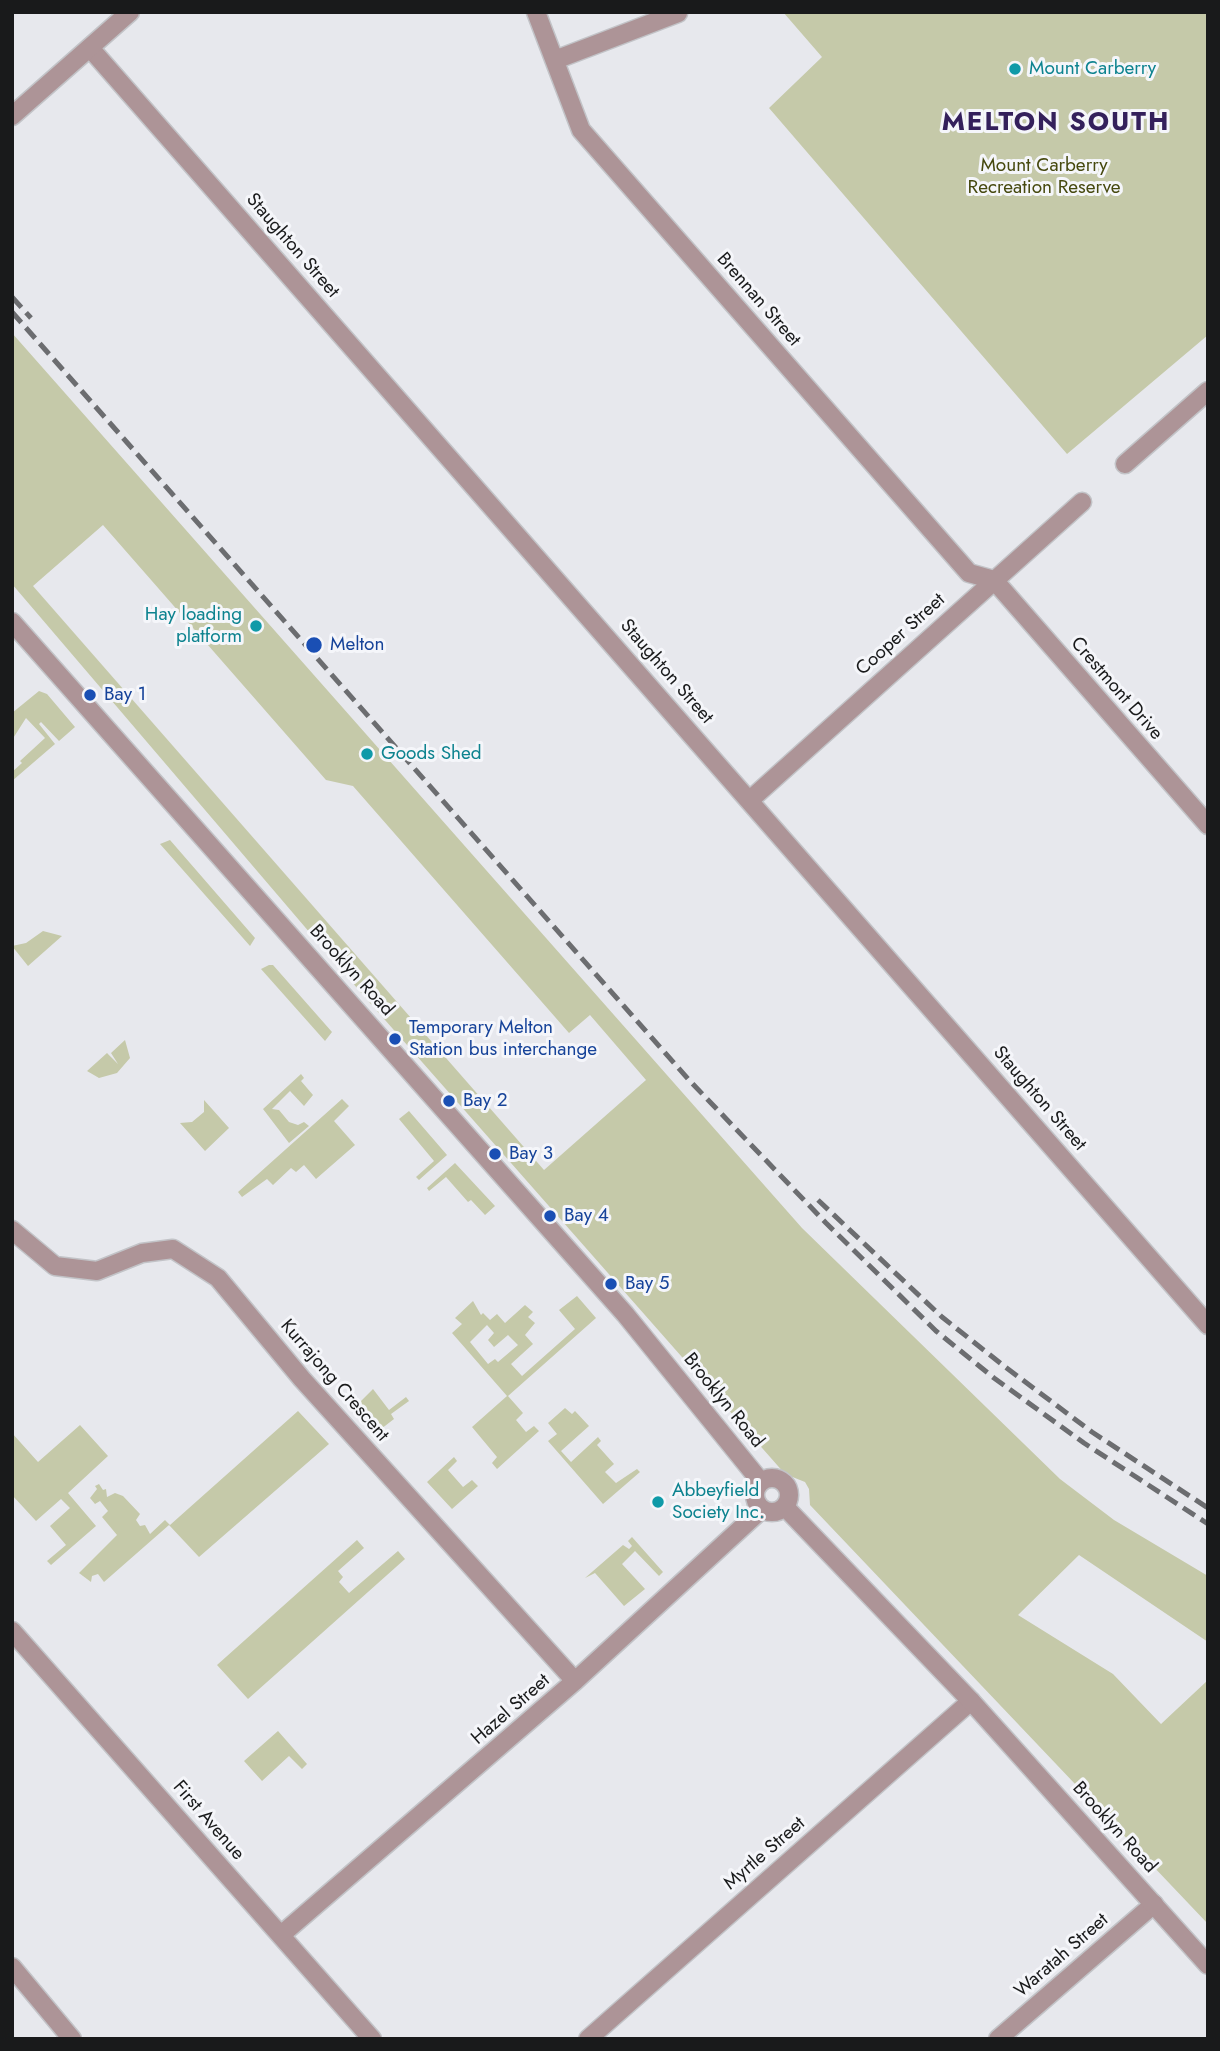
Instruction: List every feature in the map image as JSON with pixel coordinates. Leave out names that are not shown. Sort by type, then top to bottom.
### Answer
[{"type":"street","points":[[12,116],[130,12]]},
{"type":"street","name":"Brennan Street","points":[[536,12],[581,130],[968,573],[994,580]]},
{"type":"street","points":[[555,60],[678,13]]},
{"type":"street","name":"Staughton Street","points":[[90,48],[1208,1325]]},
{"type":"street","points":[[1125,464],[1208,391]]},
{"type":"street","name":"Cooper Street","points":[[750,800],[1082,502]]},
{"type":"street","name":"Crestmont Drive","points":[[994,580],[1208,825]]},
{"type":"street","name":"Brooklyn Road","points":[[12,622],[616,1303],[761,1482]]},
{"type":"street","name":"Kurrajong Crescent","points":[[12,1230],[55,1266],[97,1271],[142,1253],[173,1249],[218,1278],[302,1379],[575,1681]]},
{"type":"street","points":[[777,1478],[787,1485],[790,1496],[785,1507],[776,1512],[762,1509],[755,1496],[761,1482],[777,1478]]},
{"type":"street","name":"Brooklyn Road","points":[[785,1507],[971,1701],[1208,1965]]},
{"type":"street","name":"Hazel Street","points":[[281,1936],[575,1681],[762,1509]]},
{"type":"street","name":"First Avenue","points":[[12,1631],[372,2039]]},
{"type":"street","name":"Myrtle Street","points":[[588,2039],[971,1701]]},
{"type":"street","name":"Waratah Street","points":[[998,2039],[1154,1904]]},
{"type":"street","points":[[12,1967],[72,2039]]},
{"type":"green space","name":"Mount Carberry Recreation Reserve","points":[[783,12],[1208,12],[1208,335],[1067,454],[769,108],[822,57]]},
{"type":"green space","points":[[12,333],[802,1228],[1060,1479],[1114,1520],[1208,1576],[1208,1642],[1079,1555],[1018,1615],[1113,1674],[1161,1724],[1208,1680],[1208,1924],[810,1505],[809,1489],[805,1482],[785,1474],[363,995],[12,584]],"holes":[[[103,525],[326,780],[353,786],[569,1033],[590,1015],[646,1080],[544,1170],[33,586]]]},
{"type":"green space","points":[[39,691],[47,694],[75,727],[59,741],[41,722],[39,724],[55,744],[12,781],[12,772],[22,763],[20,761],[45,738],[26,718],[12,740],[12,713]]},
{"type":"green space","points":[[170,840],[255,938],[250,946],[160,844]]},
{"type":"green space","points":[[43,931],[62,936],[28,966],[12,946],[26,943]]},
{"type":"green space","points":[[273,965],[332,1032],[325,1041],[261,969]]},
{"type":"green space","points":[[125,1040],[130,1058],[117,1073],[99,1078],[87,1071],[107,1053],[118,1064],[111,1053]]},
{"type":"green space","points":[[301,1074],[304,1078],[301,1081],[313,1095],[304,1106],[290,1091],[272,1109],[279,1110],[289,1122],[298,1125],[304,1122],[309,1126],[289,1143],[263,1109]]},
{"type":"green space","points":[[342,1099],[349,1106],[334,1121],[355,1145],[316,1179],[304,1165],[296,1172],[291,1168],[273,1185],[267,1179],[242,1197],[238,1192]]},
{"type":"green space","points":[[204,1100],[229,1128],[205,1151],[180,1123],[192,1122],[204,1112]]},
{"type":"green space","points":[[409,1111],[447,1155],[419,1180],[416,1177],[434,1161],[399,1119]]},
{"type":"green space","points":[[455,1163],[495,1206],[485,1215],[471,1200],[468,1202],[446,1177],[429,1191],[427,1188]]},
{"type":"green space","points":[[577,1296],[596,1318],[508,1396],[523,1413],[516,1420],[526,1432],[534,1426],[539,1431],[497,1469],[492,1463],[497,1457],[472,1427],[507,1396],[452,1333],[462,1324],[455,1318],[473,1301],[481,1315],[483,1313],[490,1320],[497,1314],[505,1323],[525,1305],[533,1312],[528,1317],[535,1323],[525,1335],[533,1344],[511,1364],[522,1376],[575,1329],[559,1310]],"holes":[[[487,1325],[494,1333],[488,1340],[494,1347],[508,1335],[518,1345],[498,1362],[495,1359],[488,1364],[470,1342]]]},
{"type":"green space","points":[[373,1389],[389,1410],[406,1397],[409,1401],[391,1414],[394,1419],[381,1429],[360,1402]]},
{"type":"green space","points":[[565,1408],[572,1414],[575,1411],[589,1426],[561,1451],[571,1462],[598,1437],[601,1441],[597,1445],[614,1464],[605,1472],[616,1483],[637,1469],[640,1472],[603,1504],[548,1441],[557,1434],[548,1423]]},
{"type":"green space","points":[[298,1411],[329,1444],[199,1557],[169,1525],[104,1582],[98,1574],[92,1576],[91,1582],[79,1573],[117,1535],[102,1517],[108,1511],[100,1501],[95,1504],[90,1498],[97,1489],[95,1486],[99,1484],[103,1490],[106,1489],[107,1497],[115,1493],[123,1496],[140,1514],[136,1520],[140,1526],[145,1525],[150,1534],[165,1520],[170,1525]]},
{"type":"green space","points":[[80,1425],[108,1456],[68,1493],[96,1526],[51,1565],[47,1561],[66,1545],[50,1526],[70,1508],[61,1499],[36,1521],[12,1495],[12,1433],[38,1462]]},
{"type":"green space","points":[[454,1457],[457,1461],[448,1470],[463,1487],[472,1480],[478,1486],[452,1509],[427,1482]]},
{"type":"green space","points":[[632,1537],[663,1572],[659,1576],[635,1551],[622,1564],[645,1589],[624,1606],[595,1573],[585,1578],[623,1545],[629,1549],[632,1546],[628,1541]]},
{"type":"green space","points":[[357,1540],[364,1548],[338,1571],[343,1577],[339,1582],[349,1593],[398,1551],[405,1559],[248,1699],[217,1665]]},
{"type":"green space","points":[[278,1731],[307,1764],[302,1769],[289,1756],[262,1781],[244,1761]]},
{"type":"railway","points":[[12,297],[31,318]]},
{"type":"railway","points":[[12,312],[689,1080],[826,1223],[936,1331],[994,1378],[1084,1443],[1208,1524]]},
{"type":"railway","points":[[818,1200],[942,1317],[1004,1366],[1092,1432],[1208,1508]]},
{"type":"place","name":"Mount Carberry","points":[[1015,69]]},
{"type":"place","name":"Hay loading platform","points":[[256,626]]},
{"type":"place","name":"Melton","points":[[314,645]]},
{"type":"place","name":"Bay 1","points":[[90,695]]},
{"type":"place","name":"Goods Shed","points":[[367,754]]},
{"type":"place","name":"Temporary Melton Station bus interchange","points":[[395,1039]]},
{"type":"place","name":"Bay 2","points":[[449,1101]]},
{"type":"place","name":"Bay 3","points":[[495,1154]]},
{"type":"place","name":"Bay 4","points":[[550,1216]]},
{"type":"place","name":"Bay 5","points":[[611,1284]]},
{"type":"place","name":"Abbeyfield Society Inc.","points":[[658,1502]]},
{"type":"district","name":"MELTON SOUTH","points":[[1056,124]]}]
